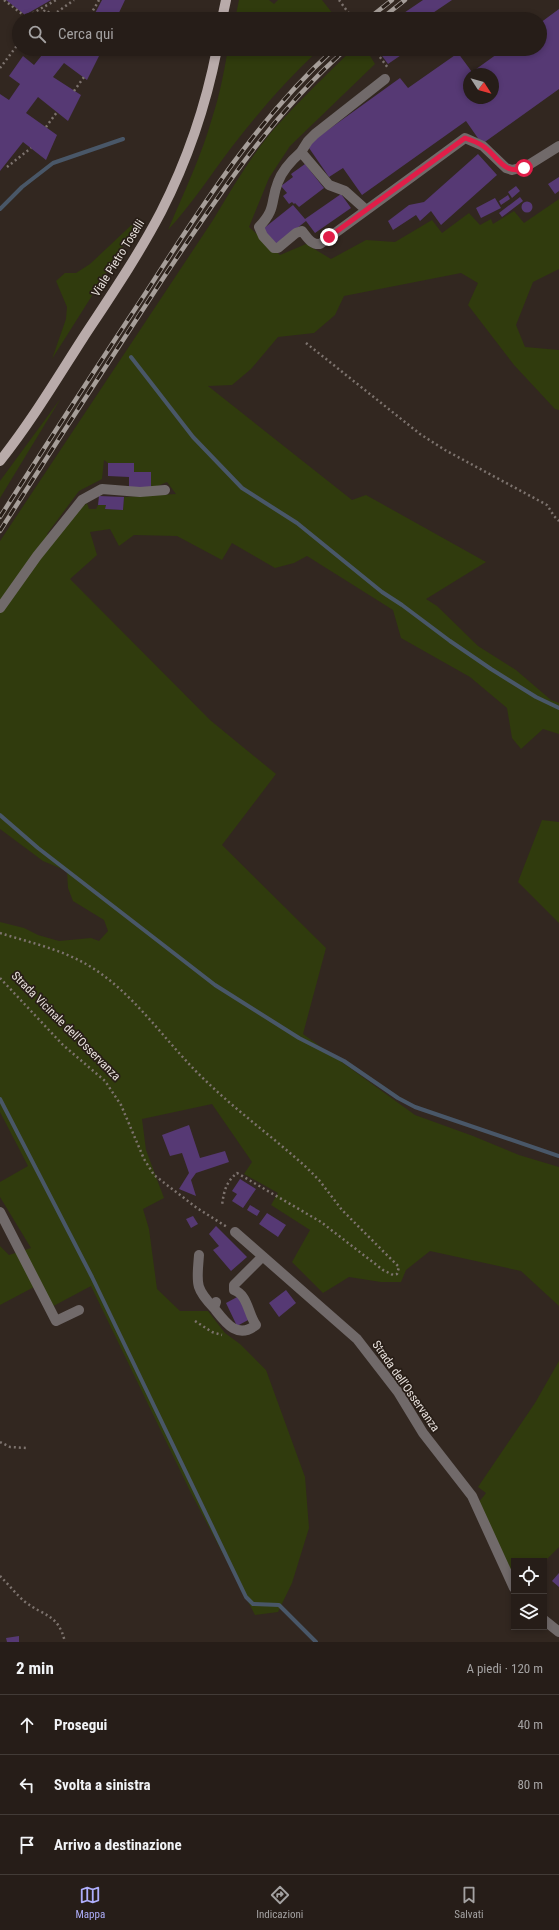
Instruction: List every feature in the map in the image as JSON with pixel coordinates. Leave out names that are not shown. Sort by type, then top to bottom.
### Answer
[{"type":"main road","points":[[223,12],[226,0]]},
{"type":"main road","name":"Viale Pietro Toselli","points":[[0,461],[58,377],[132,261],[160,212],[176,179],[192,138],[204,101],[215,56]]},
{"type":"street","points":[[388,76],[315,134],[284,172],[278,182],[273,206],[266,219],[259,227],[263,236],[274,248],[278,248],[296,233],[302,231],[311,242],[320,244],[465,138],[483,146],[506,168],[512,170],[527,166],[559,146]]},
{"type":"street","points":[[301,152],[329,185],[345,192],[364,208],[368,209]]},
{"type":"street","points":[[0,608],[42,550],[82,500],[102,489],[140,492],[165,490]]},
{"type":"street","points":[[0,1212],[56,1321],[79,1310]]},
{"type":"street","name":"Strada dell'Osservanza","points":[[235,1232],[357,1339],[384,1373],[398,1392],[423,1433],[472,1496],[511,1581]]},
{"type":"street","points":[[199,1255],[197,1285],[203,1296],[215,1305],[229,1327],[242,1331],[251,1329],[256,1325],[240,1292],[234,1290],[234,1285],[262,1257]]},
{"type":"street","points":[[547,1622],[559,1632]]},
{"type":"path","points":[[4,0],[20,12]]},
{"type":"path","points":[[35,12],[56,0]]},
{"type":"path","points":[[57,12],[74,0]]},
{"type":"path","points":[[92,12],[99,0]]},
{"type":"path","points":[[340,1],[348,12]]},
{"type":"path","points":[[0,68],[12,52]]},
{"type":"path","points":[[378,56],[388,76]]},
{"type":"path","points":[[74,91],[84,77]]},
{"type":"path","points":[[46,127],[57,112]]},
{"type":"path","points":[[8,167],[30,148]]},
{"type":"path","points":[[306,343],[420,434],[457,457],[547,505],[559,521]]},
{"type":"path","points":[[0,934],[64,954],[86,964],[111,982],[132,1001],[181,1057],[208,1083],[306,1167],[319,1180],[342,1210],[398,1267],[397,1274],[393,1275],[383,1270],[321,1222],[237,1173],[229,1180],[224,1190],[222,1205]]},
{"type":"path","name":"Strada Vicinale dell'Osservanza","points":[[0,978],[63,1044],[106,1081],[114,1092],[144,1159],[154,1175],[197,1208],[235,1232]]},
{"type":"path","points":[[195,1320],[212,1332],[222,1335],[233,1329]]},
{"type":"path","points":[[0,1442],[10,1447],[26,1448]]},
{"type":"path","points":[[0,1576],[24,1601],[53,1619],[62,1629],[65,1642]]},
{"type":"green space","points":[[239,0],[269,0],[274,4],[278,0],[322,0],[331,12],[236,12]]},
{"type":"green space","points":[[227,56],[313,56],[284,84],[262,109],[193,200],[168,230],[204,144],[220,91]]},
{"type":"green space","points":[[346,56],[370,56],[375,64],[290,146],[269,178],[249,227],[280,255],[306,244],[331,259],[366,240],[395,242],[432,220],[442,233],[469,213],[480,225],[491,219],[493,224],[514,211],[524,223],[559,199],[559,269],[533,282],[516,325],[525,347],[559,350],[559,410],[555,409],[514,365],[468,305],[478,283],[461,273],[344,296],[335,315],[314,333],[278,337],[251,369],[232,385],[208,386],[352,500],[366,495],[486,562],[426,599],[437,606],[478,646],[516,670],[551,700],[559,703],[559,734],[543,729],[521,749],[512,738],[507,708],[470,677],[401,638],[393,610],[307,556],[294,563],[275,568],[232,543],[222,560],[177,536],[134,535],[119,546],[110,529],[90,532],[97,555],[70,579],[210,720],[276,774],[222,845],[326,948],[303,1034],[415,1115],[473,1136],[519,1155],[559,1167],[559,1306],[521,1271],[430,1251],[406,1270],[401,1282],[381,1282],[349,1277],[323,1293],[292,1262],[310,1230],[271,1205],[278,1193],[244,1174],[252,1162],[212,1104],[142,1119],[146,1150],[164,1198],[143,1209],[149,1229],[157,1289],[180,1311],[208,1311],[225,1333],[240,1344],[266,1370],[305,1477],[309,1528],[292,1583],[278,1612],[255,1615],[190,1491],[91,1286],[46,1310],[34,1287],[0,1305],[0,1246],[9,1255],[31,1248],[0,1197],[0,1182],[28,1166],[0,1112],[0,922],[24,928],[38,935],[59,941],[91,938],[99,941],[108,931],[104,920],[73,901],[68,888],[67,871],[43,861],[0,829],[0,541],[213,220],[257,151],[274,129]],"holes":[[[104,460],[108,463],[134,463],[134,472],[151,472],[151,489],[167,482],[176,494],[124,497],[123,510],[106,509],[106,505],[98,505],[96,509],[89,509],[87,503],[79,510],[53,541],[47,534],[79,491],[102,479]]]},
{"type":"green space","points":[[140,217],[52,359],[66,319],[67,307],[56,281],[65,273],[76,273],[90,264]]},
{"type":"green space","points":[[61,398],[0,498],[0,481]]},
{"type":"green space","points":[[542,820],[559,822],[559,923],[518,882]]},
{"type":"green space","points":[[559,1361],[559,1547],[547,1559],[511,1558],[511,1572],[479,1502],[486,1493],[478,1487],[535,1403]]},
{"type":"building","points":[[6,0],[51,0],[30,12],[21,12]]},
{"type":"building","points":[[102,0],[125,0],[119,12],[96,12]]},
{"type":"building","points":[[423,0],[452,0],[434,12],[405,12]]},
{"type":"building","points":[[559,9],[559,89],[482,144],[466,121],[362,195],[343,168],[329,177],[307,145],[400,78],[408,88],[454,56],[460,56],[469,68],[463,68],[463,104],[499,104],[499,68],[478,68],[494,56],[547,56],[547,18]]},
{"type":"building","points":[[23,56],[34,65],[41,56],[99,56],[87,80],[64,63],[53,77],[81,95],[68,121],[38,97],[26,113],[57,135],[46,160],[23,142],[0,171],[0,94],[9,100],[20,84],[9,76]]},
{"type":"building","points":[[382,56],[400,56],[388,64]]},
{"type":"building","points":[[478,154],[497,175],[441,225],[431,211],[420,221],[416,215],[393,230],[388,221],[409,205],[424,202]]},
{"type":"building","points":[[305,164],[324,188],[299,207],[292,202],[289,204],[283,196],[287,193],[281,186],[293,177],[291,174]]},
{"type":"building","points":[[559,177],[559,191],[555,194],[548,184]]},
{"type":"building","points":[[516,186],[520,191],[512,198],[508,192]]},
{"type":"building","points":[[341,194],[351,208],[315,233],[306,221],[276,245],[263,229],[293,205],[305,219]]},
{"type":"building","points":[[508,195],[510,199],[501,205],[499,201]]},
{"type":"building","points":[[520,197],[523,201],[502,217],[499,213]]},
{"type":"building","points":[[495,198],[501,208],[481,218],[476,208]]},
{"type":"building","points":[[525,202],[529,202],[531,203],[531,211],[525,212],[522,209],[522,205]]},
{"type":"building","points":[[108,463],[134,463],[134,472],[151,472],[151,489],[129,489],[129,477],[108,476]]},
{"type":"building","points":[[99,496],[124,497],[123,510],[105,509],[106,505],[98,505]]},
{"type":"building","points":[[189,1125],[200,1158],[225,1151],[229,1162],[196,1173],[191,1180],[196,1196],[179,1189],[189,1173],[182,1153],[170,1156],[162,1135]]},
{"type":"building","points":[[240,1179],[256,1189],[243,1208],[232,1201],[237,1194],[232,1191]]},
{"type":"building","points":[[250,1205],[260,1211],[257,1216],[247,1210]]},
{"type":"building","points":[[267,1213],[286,1225],[278,1237],[259,1224]]},
{"type":"building","points":[[193,1216],[198,1224],[191,1228],[186,1219]]},
{"type":"building","points":[[216,1226],[247,1257],[231,1271],[213,1250],[219,1246],[209,1234]]},
{"type":"building","points":[[286,1290],[296,1303],[279,1317],[269,1303]]},
{"type":"building","points":[[239,1296],[250,1319],[237,1326],[226,1303]]},
{"type":"building","points":[[559,1573],[559,1587],[552,1581]]},
{"type":"building","points":[[19,1636],[19,1642],[7,1642],[6,1638]]},
{"type":"waterway","points":[[0,209],[22,187],[53,163],[123,139]]},
{"type":"waterway","points":[[131,357],[193,437],[242,488],[297,523],[382,592],[450,641],[536,697],[559,708]]},
{"type":"waterway","points":[[0,815],[38,848],[215,985],[299,1038],[344,1061],[398,1098],[415,1107],[559,1156]]},
{"type":"waterway","points":[[0,1099],[92,1277],[246,1597],[253,1604],[279,1605],[316,1642]]},
{"type":"railway","points":[[377,12],[392,0]]},
{"type":"railway","points":[[390,12],[405,0]]},
{"type":"railway","points":[[0,517],[209,197],[255,134],[306,76],[327,56]]},
{"type":"railway","points":[[0,531],[164,277],[226,186],[293,102],[339,56]]},
{"type":"route","points":[[329,237],[465,138],[483,146],[506,168],[516,170],[524,168]]}]
